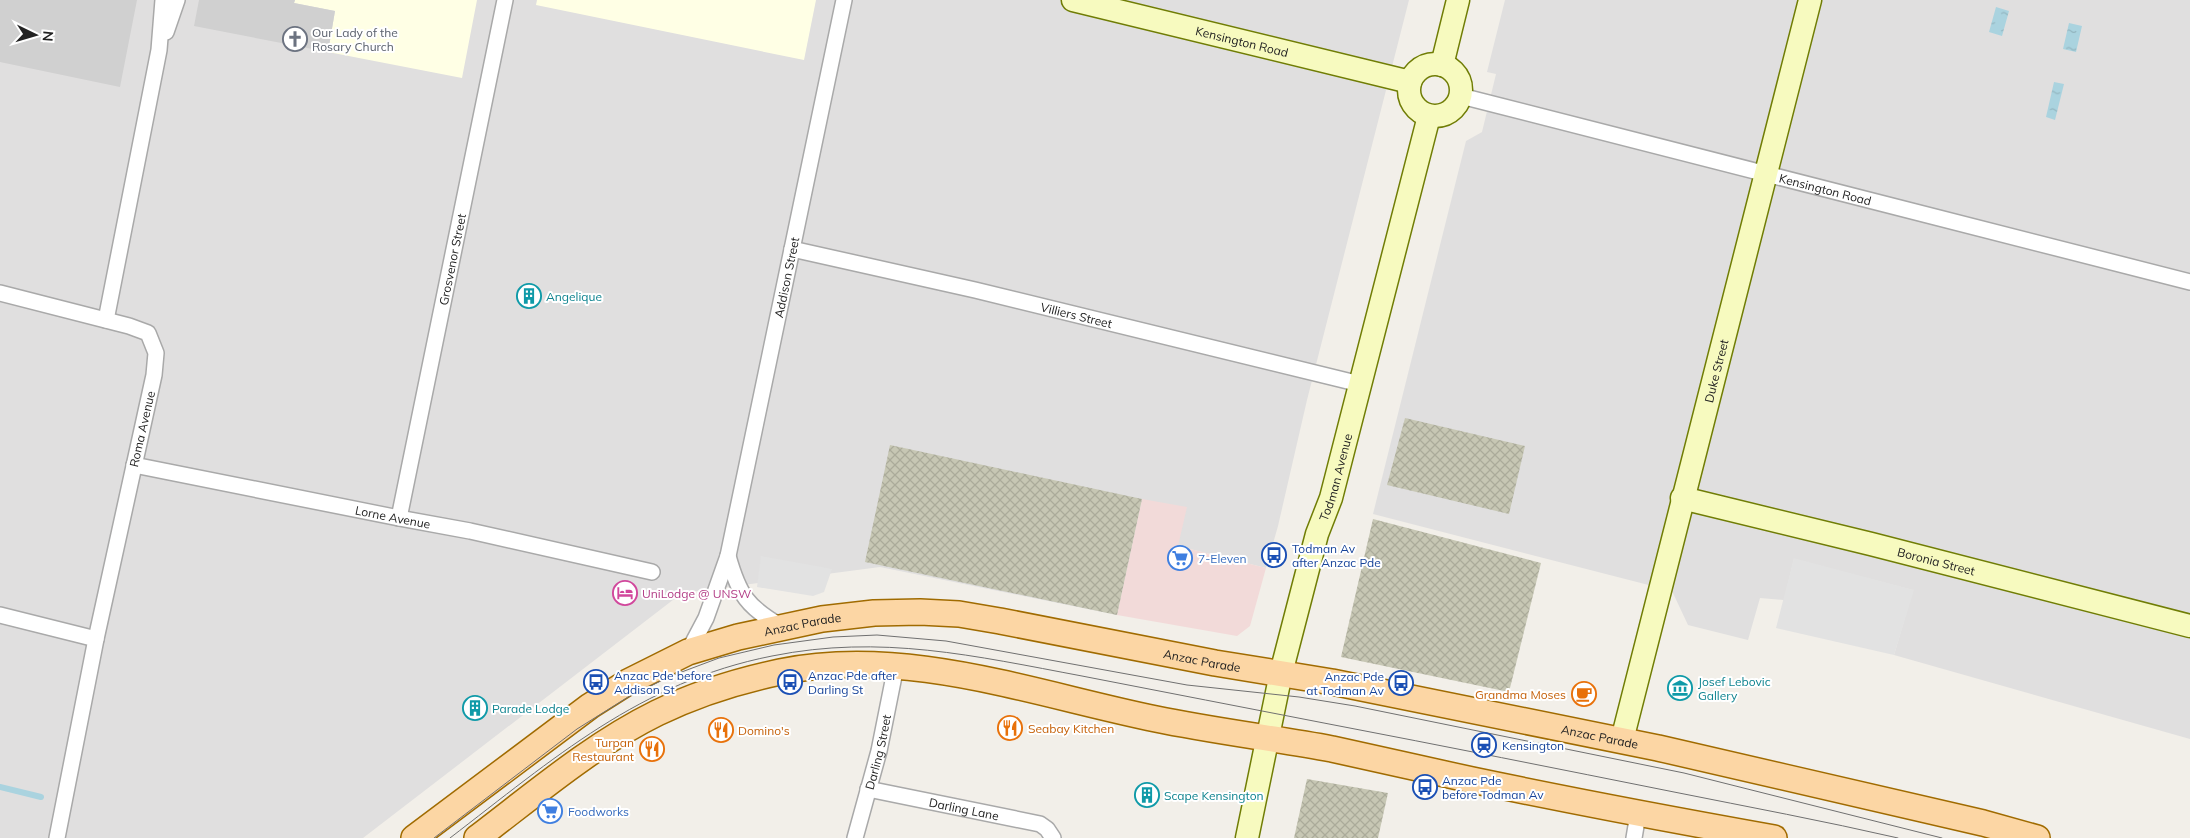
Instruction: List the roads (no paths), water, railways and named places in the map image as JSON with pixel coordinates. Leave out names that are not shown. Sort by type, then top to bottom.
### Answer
[{"type":"main road","name":"Anzac Parade","points":[[414,838],[590,706],[628,682],[688,652],[738,637],[822,619],[874,613],[920,612],[959,614],[1215,663],[1281,673],[1622,740],[1966,819],[2037,838]]},
{"type":"main road","points":[[477,838],[573,765],[655,714],[697,695],[748,679],[816,666],[844,664],[896,666],[992,682],[1157,719],[1268,738],[1638,814],[1774,838]]},
{"type":"street","points":[[0,293],[106,320],[160,50],[163,0]]},
{"type":"street","points":[[160,50],[178,0]]},
{"type":"street","name":"Grosvenor Street","points":[[398,518],[505,0]]},
{"type":"street","name":"Addison Street","points":[[688,652],[706,618],[728,556],[844,0]]},
{"type":"street","name":"Kensington Road","points":[[1073,0],[1410,82]]},
{"type":"street","points":[[1442,65],[1458,0]]},
{"type":"street","name":"Duke Street","points":[[1622,740],[1810,0]]},
{"type":"street","points":[[1434,64],[1442,65],[1456,73],[1460,80],[1461,96],[1458,104],[1445,114],[1429,116],[1415,107],[1410,99],[1410,82],[1419,69],[1434,64]]},
{"type":"street","name":"Kensington Road","points":[[1461,96],[2190,282]]},
{"type":"street","name":"Todman Avenue","points":[[1247,838],[1281,673],[1317,534],[1331,498],[1429,116]]},
{"type":"street","name":"Villiers Street","points":[[792,249],[975,290],[1360,384]]},
{"type":"street","name":"Roma Avenue","points":[[57,838],[96,640],[154,375],[156,353],[148,333],[106,320]]},
{"type":"street","name":"Lorne Avenue","points":[[134,464],[398,518],[470,530],[652,572]]},
{"type":"street","name":"Boronia Street","points":[[1682,498],[1871,544],[2190,626]]},
{"type":"street","name":"Addison Street","points":[[728,556],[735,580],[743,596],[756,610],[782,627]]},
{"type":"street","points":[[0,615],[96,640]]},
{"type":"street","name":"Darling Street","points":[[855,838],[879,751],[896,666]]},
{"type":"street","name":"Darling Lane","points":[[868,789],[1040,824],[1048,829],[1053,838]]},
{"type":"street","points":[[1634,838],[1638,814]]},
{"type":"water","points":[[1996,7],[2009,11],[2002,36],[1989,32]]},
{"type":"water","points":[[2069,23],[2082,26],[2076,52],[2063,49]]},
{"type":"water","points":[[2054,82],[2064,84],[2055,120],[2046,117]]},
{"type":"waterway","points":[[0,787],[41,797]]},
{"type":"tram line","points":[[434,838],[577,729],[628,697],[671,676],[719,658],[774,645],[833,637],[877,635],[946,641],[1187,685],[1299,697],[1355,706],[1684,773],[1942,838]]},
{"type":"tram line","points":[[450,838],[525,780],[600,727],[639,704],[680,684],[724,668],[772,656],[851,647],[890,647],[928,650],[1004,661],[1786,814],[1898,838]]},
{"type":"place","name":"Our Lady of the Rosary Church","points":[[295,39]]},
{"type":"place","name":"Angelique","points":[[529,296]]},
{"type":"place","name":"Todman Av after Anzac Pde","points":[[1274,555]]},
{"type":"place","name":"7-Eleven","points":[[1180,558]]},
{"type":"place","name":"UniLodge @ UNSW","points":[[625,593]]},
{"type":"place","name":"Anzac Pde before Addison St","points":[[596,682]]},
{"type":"place","name":"Anzac Pde after Darling St","points":[[790,682]]},
{"type":"place","name":"Anzac Pde at Todman Av","points":[[1401,683]]},
{"type":"place","name":"Josef Lebovic Gallery","points":[[1680,688]]},
{"type":"place","name":"Grandma Moses","points":[[1584,694]]},
{"type":"place","name":"Parade Lodge","points":[[475,708]]},
{"type":"place","name":"Seabay Kitchen","points":[[1010,728]]},
{"type":"place","name":"Domino's","points":[[721,730]]},
{"type":"place","name":"Kensington","points":[[1484,745]]},
{"type":"place","name":"Turpan Restaurant","points":[[652,749]]},
{"type":"place","name":"Anzac Pde before Todman Av","points":[[1425,787]]},
{"type":"place","name":"Scape Kensington","points":[[1147,795]]},
{"type":"place","name":"Foodworks","points":[[550,811]]}]
